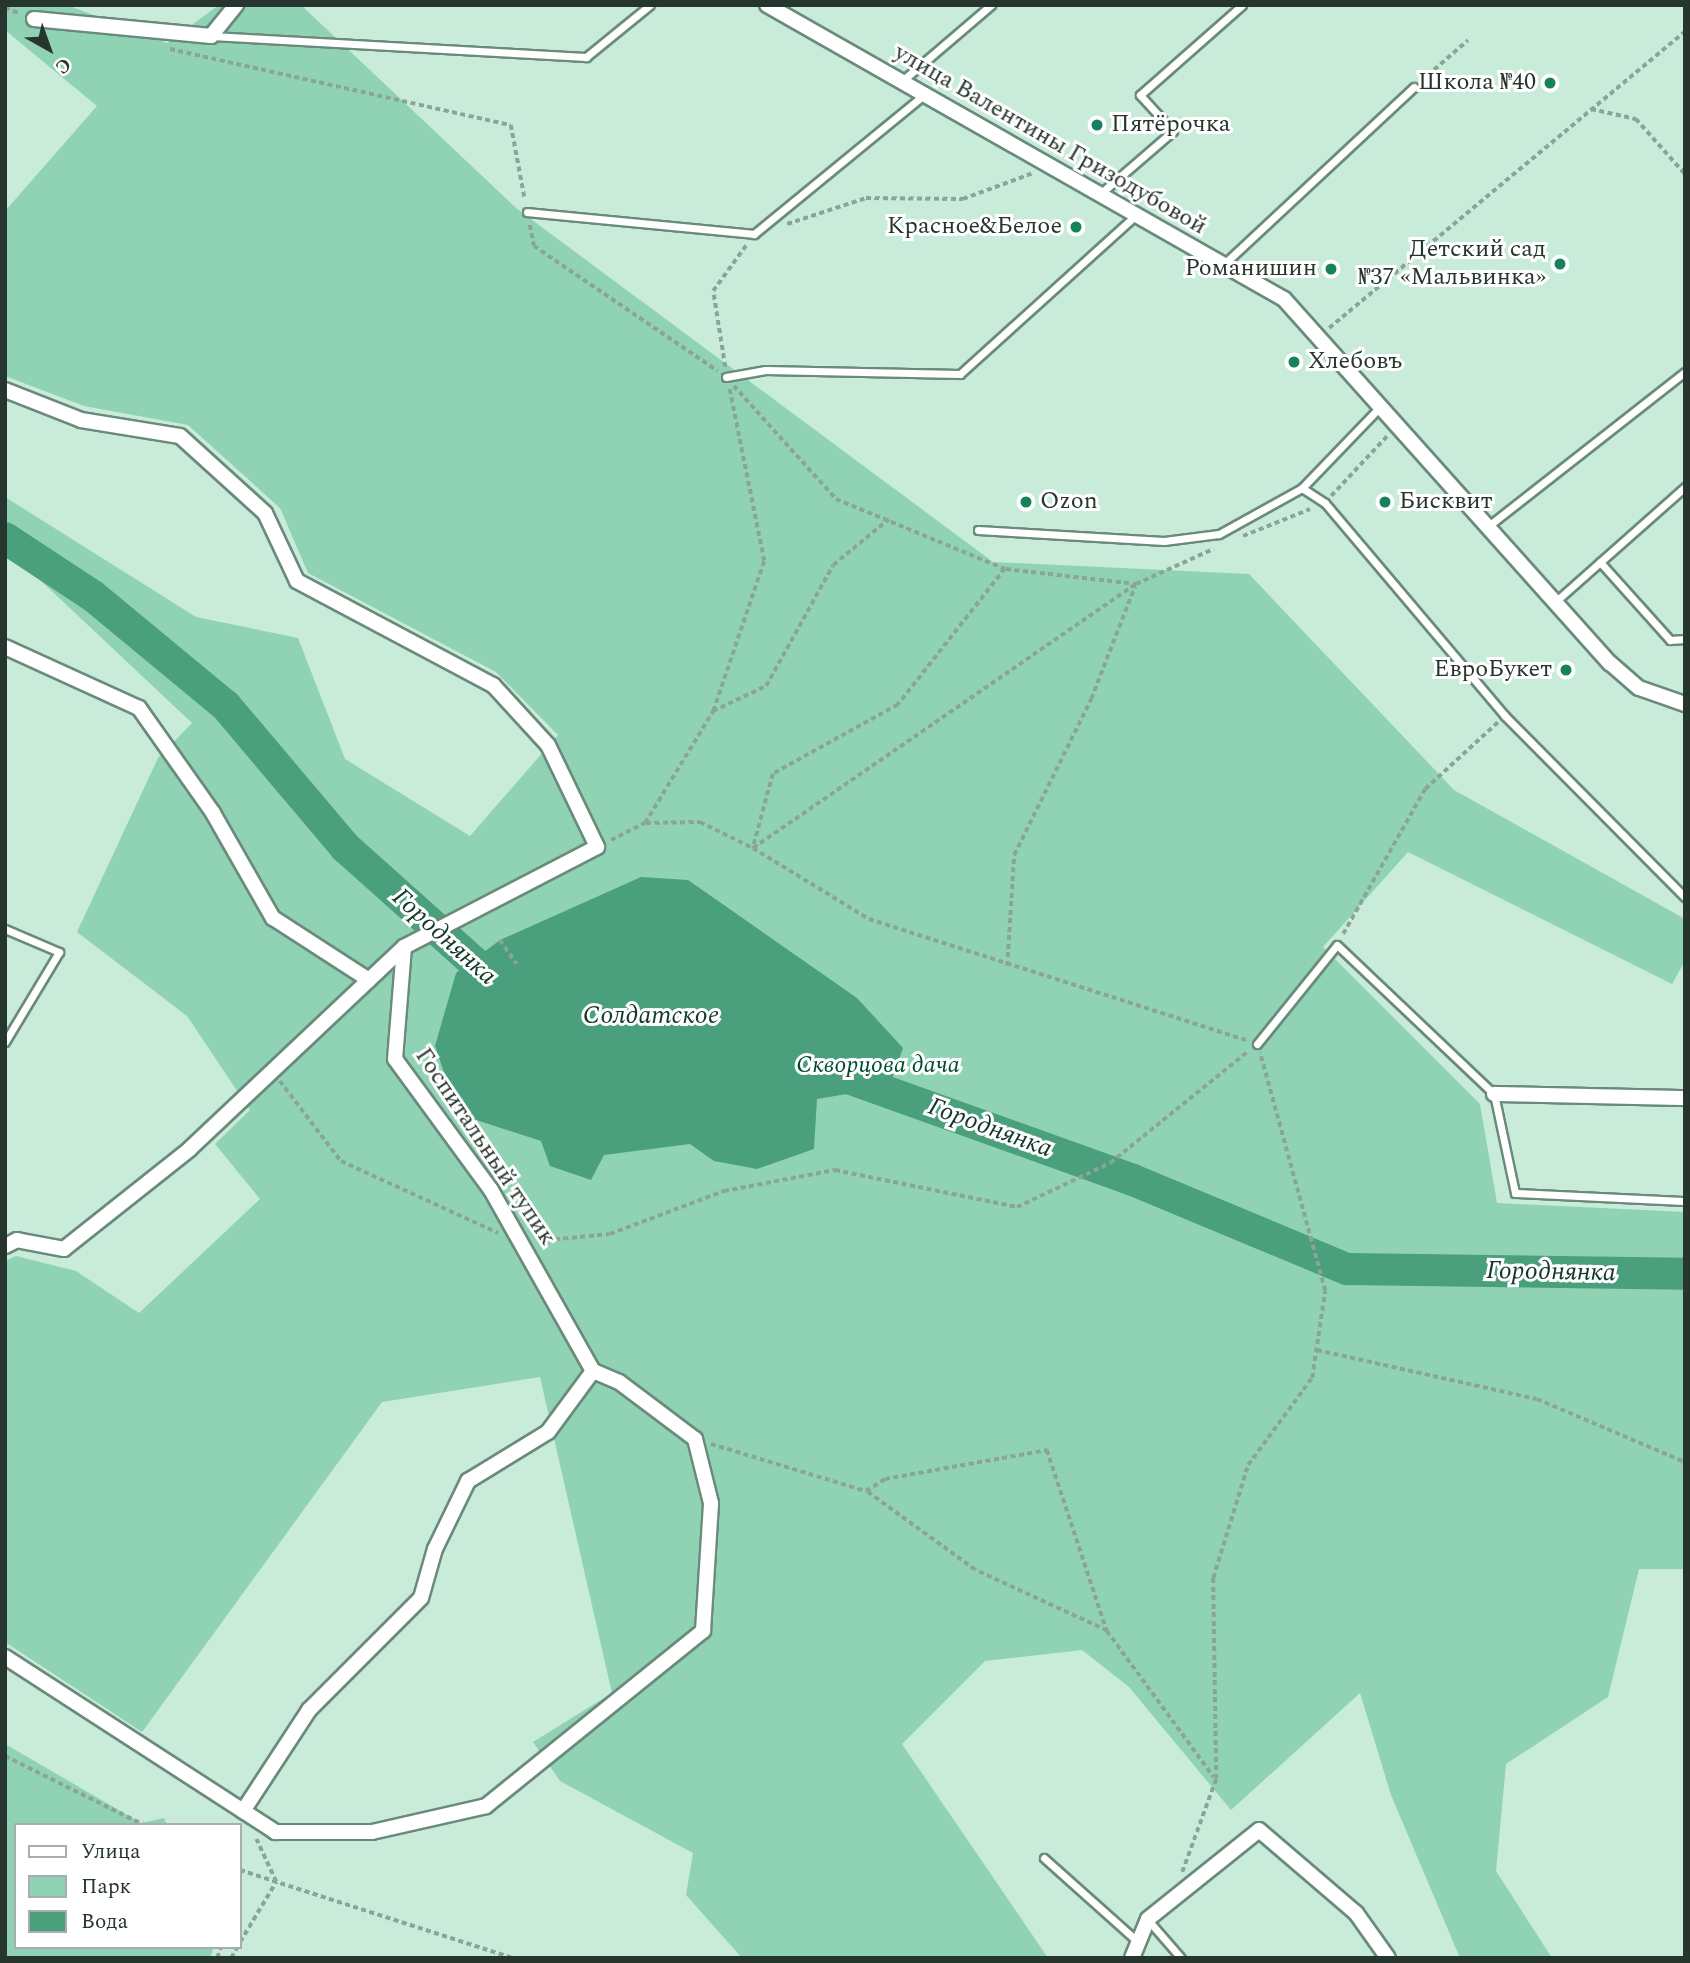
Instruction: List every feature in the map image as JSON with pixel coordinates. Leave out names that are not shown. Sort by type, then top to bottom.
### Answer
[{"type":"street","points":[[34,19],[211,36],[236,5]]},
{"type":"street","name":"улица Валентины Гризодубовой","points":[[767,5],[786,10],[926,94],[1284,299],[1486,528],[1639,688],[1685,704]]},
{"type":"street","points":[[5,390],[82,420],[180,436],[265,513],[297,581],[494,685],[548,746],[597,847],[404,947],[190,1149],[64,1249],[17,1240],[5,1245]]},
{"type":"street","points":[[5,647],[139,708],[213,813],[273,918],[369,980]]},
{"type":"street","name":"Госпитальный тупик","points":[[404,947],[395,1059],[523,1243],[593,1371]]},
{"type":"street","points":[[1494,1094],[1685,1098]]},
{"type":"street","points":[[5,1657],[275,1832],[372,1832],[486,1806],[703,1631],[710,1503],[695,1439],[619,1382],[593,1371],[548,1432],[467,1481],[435,1549],[421,1598],[309,1710],[243,1811]]},
{"type":"street","points":[[1132,1958],[1148,1919],[1259,1830],[1356,1913],[1388,1958]]},
{"type":"lane","points":[[211,36],[586,57],[650,5]]},
{"type":"lane","points":[[902,80],[991,5]]},
{"type":"lane","points":[[1100,194],[1173,131],[1140,94],[1242,5]]},
{"type":"lane","points":[[1222,265],[1414,87]]},
{"type":"lane","points":[[527,212],[754,234],[926,94]]},
{"type":"lane","points":[[726,377],[765,370],[960,374],[1136,215]]},
{"type":"lane","points":[[1486,528],[1685,372]]},
{"type":"lane","points":[[978,530],[1164,541],[1219,534],[1302,488],[1381,407]]},
{"type":"lane","points":[[1554,602],[1685,487]]},
{"type":"lane","points":[[1302,488],[1325,503],[1505,716],[1685,897]]},
{"type":"lane","points":[[1600,562],[1670,640],[1685,639]]},
{"type":"lane","points":[[5,929],[59,952],[5,1042]]},
{"type":"lane","points":[[1257,1044],[1337,945],[1494,1094],[1516,1193],[1685,1201]]},
{"type":"lane","points":[[1044,1858],[1138,1942]]},
{"type":"lane","points":[[1148,1919],[1181,1958]]},
{"type":"path","points":[[1319,337],[1685,31]]},
{"type":"path","points":[[1414,87],[1468,40]]},
{"type":"path","points":[[156,46],[511,125],[534,246],[726,377],[836,499],[1005,569],[898,705],[773,774],[753,848]]},
{"type":"path","points":[[1591,109],[1636,119],[1685,174]]},
{"type":"path","points":[[645,823],[713,711],[764,561],[726,377],[713,291],[754,234],[866,198],[963,199],[1051,166]]},
{"type":"path","points":[[713,711],[766,686],[834,565],[889,519]]},
{"type":"path","points":[[753,848],[1136,584],[1091,699],[1013,855],[1007,966]]},
{"type":"path","points":[[1337,945],[1425,789],[1505,716]]},
{"type":"path","points":[[597,847],[645,823],[700,822],[753,848],[869,919],[1007,966],[1257,1044]]},
{"type":"path","points":[[500,940],[517,964]]},
{"type":"path","points":[[273,1071],[341,1161],[523,1243],[610,1234],[724,1191],[835,1170],[1017,1208],[1110,1163],[1257,1044]]},
{"type":"path","points":[[1172,1900],[1216,1779],[1213,1578],[1248,1465],[1312,1378],[1325,1291],[1257,1044]]},
{"type":"path","points":[[1316,1350],[1537,1399],[1685,1462]]},
{"type":"path","points":[[695,1439],[866,1491],[975,1570],[1107,1631]]},
{"type":"path","points":[[866,1491],[885,1479],[1047,1450],[1107,1631],[1216,1779]]},
{"type":"path","points":[[5,1756],[140,1823]]},
{"type":"path","points":[[243,1811],[276,1882]]},
{"type":"path","points":[[242,1871],[513,1958]]},
{"type":"path","points":[[242,1939],[276,1882]]},
{"type":"green space","name":"Скворцова дача","points":[[5,5],[67,5],[167,43],[219,5],[301,5],[516,208],[993,562],[1249,574],[1454,790],[1685,919],[1685,961],[1672,984],[1408,852],[1323,947],[1480,1104],[1497,1203],[1685,1212],[1685,1569],[1639,1569],[1608,1697],[1506,1764],[1496,1871],[1552,1958],[1460,1958],[1391,1795],[1360,1693],[1231,1810],[1129,1687],[1082,1650],[985,1661],[902,1744],[1048,1958],[742,1958],[686,1895],[693,1853],[560,1781],[533,1742],[612,1693],[540,1377],[382,1402],[142,1732],[5,1642],[5,1261],[16,1256],[76,1271],[139,1313],[260,1199],[215,1144],[250,1110],[187,1016],[77,932],[158,758],[192,723],[5,547],[5,497],[196,617],[298,638],[345,759],[470,836],[558,735],[496,672],[308,573],[280,508],[188,425],[84,406],[5,376],[5,211],[97,106],[5,30]]},
{"type":"green space","points":[[5,1744],[141,1823],[14,1823],[14,1949],[213,1949],[210,1958],[5,1958]]},
{"type":"green space","points":[[164,1818],[166,1823],[141,1823]]},
{"type":"water","name":"Солдатское","points":[[641,877],[688,880],[857,998],[903,1048],[889,1087],[817,1099],[814,1149],[757,1169],[714,1161],[690,1144],[604,1155],[591,1180],[550,1166],[541,1141],[458,1114],[435,1046],[456,973],[500,940]]},
{"type":"waterway","name":"Городнянка","points":[[5,538],[93,596],[226,706],[345,847],[504,989]]},
{"type":"waterway","name":"Городнянка","points":[[837,1074],[1133,1180],[1347,1269],[1685,1274]]},
{"type":"place","name":"Школа №40","points":[[1550,83]]},
{"type":"place","name":"Пятёрочка","points":[[1097,125]]},
{"type":"place","name":"Красное&Белое","points":[[1076,227]]},
{"type":"place","name":"Детский сад №37 «Мальвинка»","points":[[1560,264]]},
{"type":"place","name":"Романишин","points":[[1331,269]]},
{"type":"place","name":"Хлебовъ","points":[[1294,362]]},
{"type":"place","name":"Ozon","points":[[1026,502]]},
{"type":"place","name":"Бисквит","points":[[1385,502]]},
{"type":"place","name":"ЕвроБукет","points":[[1566,670]]}]
